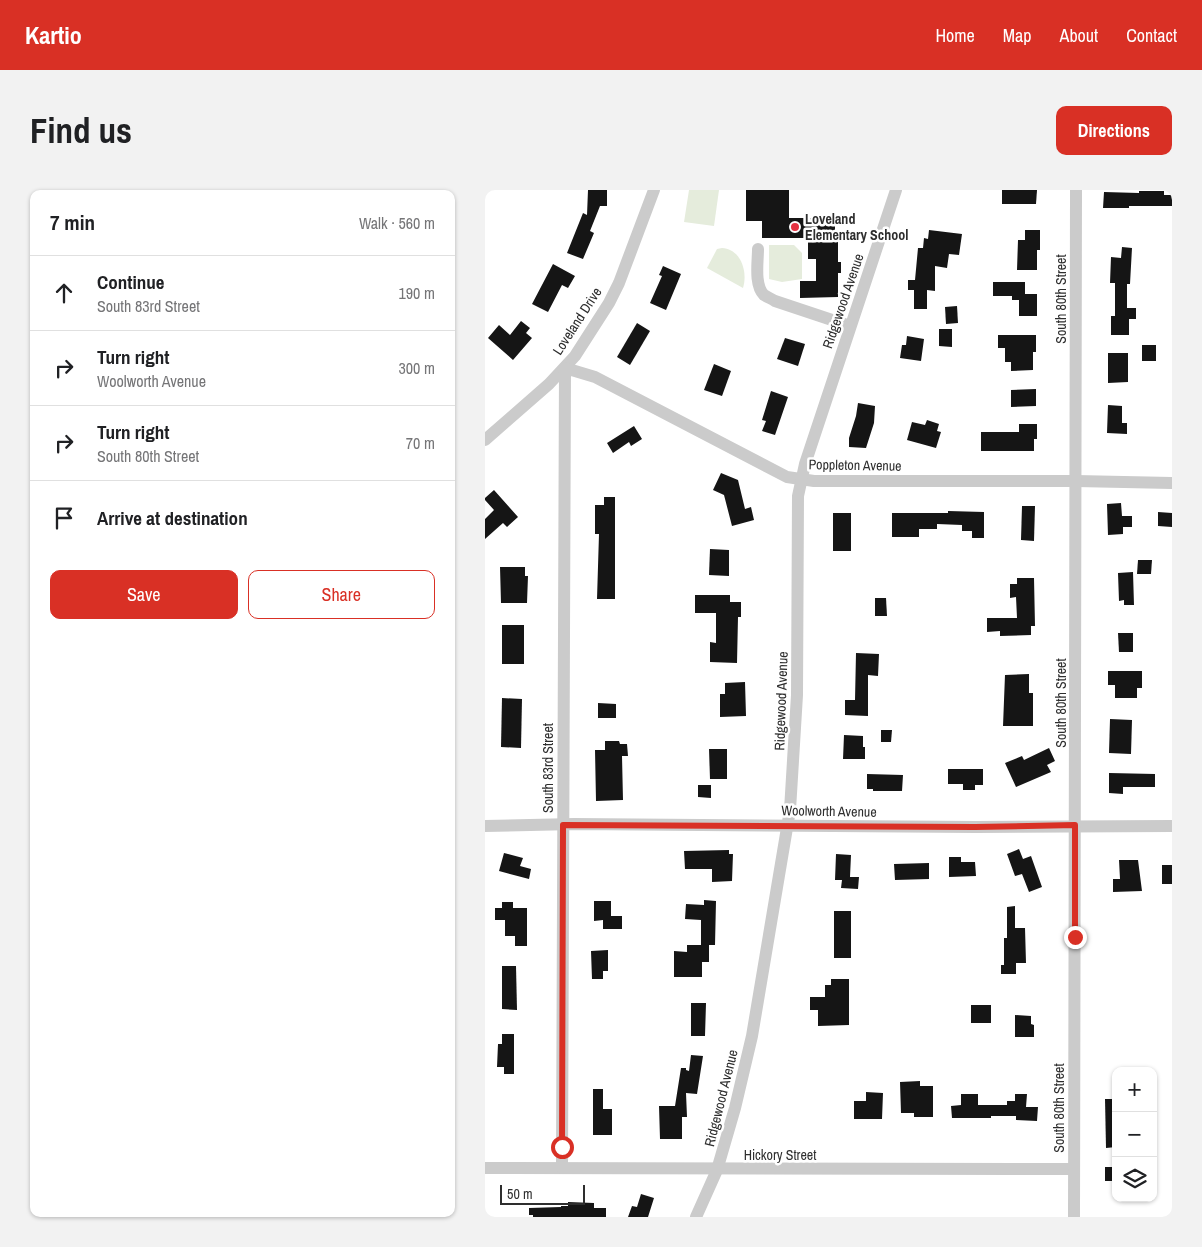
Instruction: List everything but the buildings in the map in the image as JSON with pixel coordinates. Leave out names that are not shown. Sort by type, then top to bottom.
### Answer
[{"type":"street","name":"Loveland Drive","points":[[485,440],[549,384],[575,356],[615,290],[630,256],[654,190]]},
{"type":"street","name":"Ridgewood Avenue","points":[[696,1217],[717,1170],[735,1108],[752,1036],[787,825],[793,774],[797,695],[798,496],[805,464],[896,190]]},
{"type":"street","name":"South 80th Street","points":[[1074,1217],[1076,190]]},
{"type":"street","points":[[758,249],[760,288],[765,295],[775,301],[850,326]]},
{"type":"street","name":"Poppleton Avenue","points":[[565,368],[595,377],[780,475],[814,481],[1172,483]]},
{"type":"street","name":"South 83rd Street","points":[[562,1168],[565,368]]},
{"type":"street","name":"Woolworth Avenue","points":[[485,826],[1172,826]]},
{"type":"street","name":"Hickory Street","points":[[485,1168],[717,1170],[1074,1169]]},
{"type":"green space","points":[[689,190],[719,190],[714,226],[684,222]]},
{"type":"green space","points":[[769,245],[794,245],[802,253],[802,279],[782,282],[769,279]]},
{"type":"green space","points":[[722,248],[734,252],[742,262],[745,275],[743,288],[707,268],[717,249]]},
{"type":"place","name":"Loveland Elementary School","points":[[795,227]]},
{"type":"route","points":[[562,1147],[563,825],[975,827],[1075,825],[1075,937]]}]
